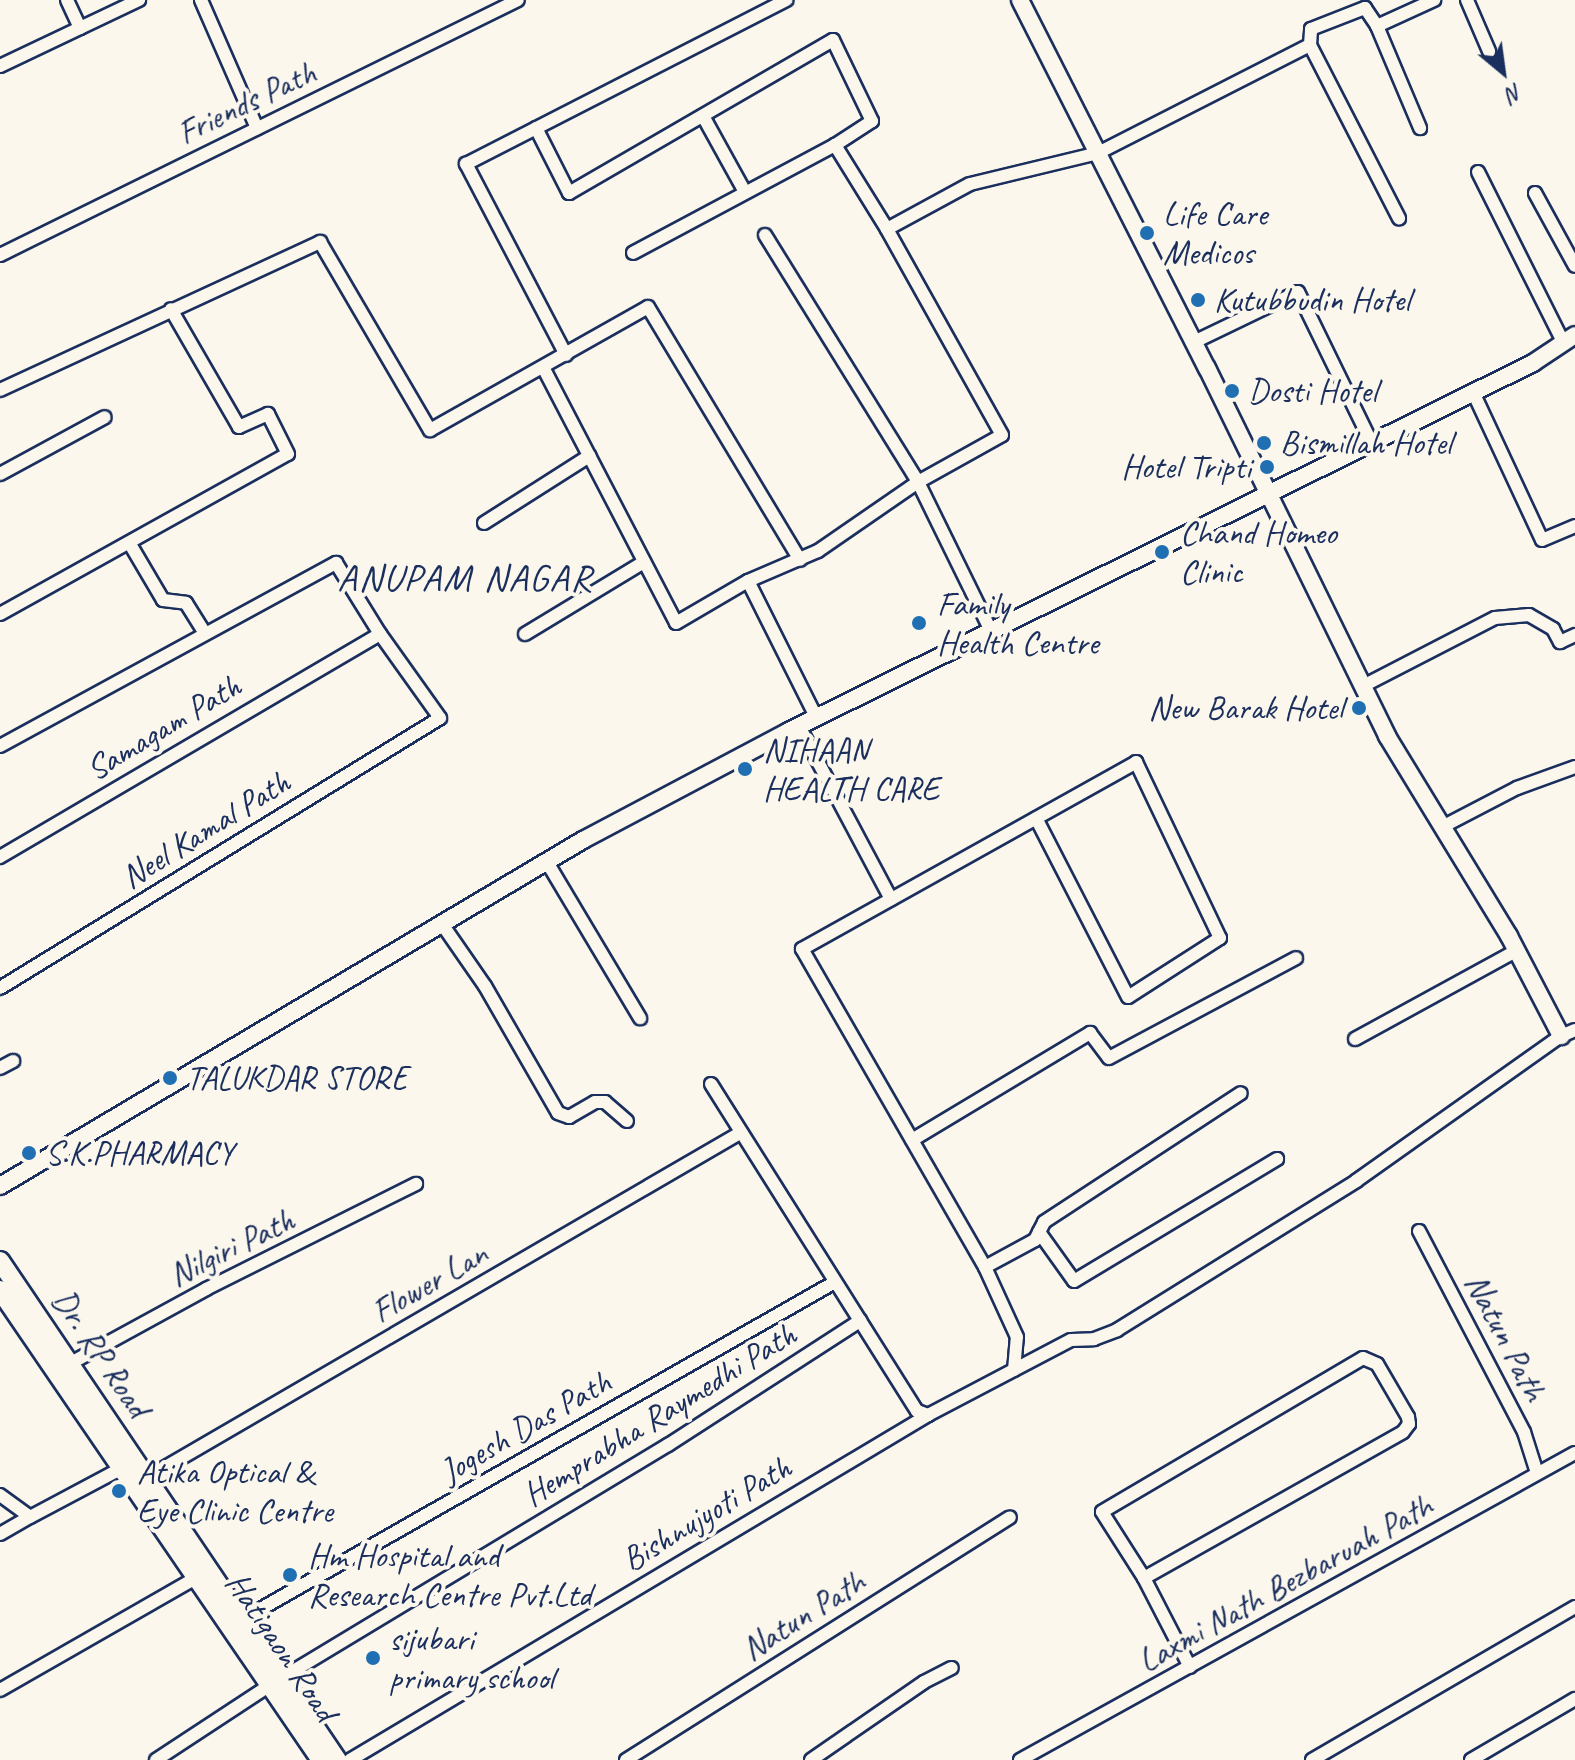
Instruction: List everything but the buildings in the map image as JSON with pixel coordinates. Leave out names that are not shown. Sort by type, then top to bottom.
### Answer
[{"type":"main road","name":"Dr. RP Road","points":[[0,1261],[71,1363],[128,1464],[145,1479],[243,1619],[276,1681],[337,1760]]},
{"type":"main road","name":"Hatigaon Road","points":[[0,1290],[128,1464],[197,1577],[276,1681],[321,1760]]},
{"type":"street","points":[[67,0],[80,28]]},
{"type":"street","points":[[0,66],[139,0]]},
{"type":"street","points":[[201,0],[257,128]]},
{"type":"street","name":"Friends Path","points":[[0,255],[518,0]]},
{"type":"street","points":[[566,355],[466,164],[787,0]]},
{"type":"street","points":[[1020,0],[1194,342],[1387,736],[1568,1033]]},
{"type":"street","points":[[1377,26],[1434,0]]},
{"type":"street","points":[[1467,0],[1489,51]]},
{"type":"street","points":[[1399,218],[1321,61],[1310,45],[1311,29],[1365,8],[1377,26],[1420,128]]},
{"type":"street","points":[[536,128],[569,193],[833,40],[872,121],[835,145],[633,253]]},
{"type":"street","points":[[887,229],[970,184],[1098,153],[1310,45]]},
{"type":"street","points":[[703,116],[745,192]]},
{"type":"street","points":[[544,369],[676,623],[748,581],[800,560],[918,482],[1002,435],[887,229],[835,145]]},
{"type":"street","points":[[0,1186],[547,862],[799,726],[1533,363],[1569,338],[1478,172]]},
{"type":"street","points":[[1535,193],[1575,266]]},
{"type":"street","points":[[765,235],[918,482],[991,631]]},
{"type":"street","points":[[0,390],[320,242],[430,430],[544,369],[648,307],[800,560]]},
{"type":"street","points":[[1194,342],[1298,292],[1371,442]]},
{"type":"street","points":[[0,614],[288,454],[268,414],[239,427],[171,309]]},
{"type":"street","points":[[1473,392],[1542,540],[1575,526]]},
{"type":"street","points":[[0,474],[105,417]]},
{"type":"street","points":[[484,523],[589,456]]},
{"type":"street","points":[[130,544],[163,600],[186,603],[205,634]]},
{"type":"street","points":[[525,634],[644,562]]},
{"type":"street","points":[[0,746],[336,563],[380,634]]},
{"type":"street","points":[[748,581],[816,717]]},
{"type":"street","points":[[1363,686],[1495,618],[1529,615],[1553,629],[1560,642],[1575,635]]},
{"type":"street","name":"Samagam Path","points":[[0,857],[354,646],[380,634]]},
{"type":"street","name":"Neel Kamal Path","points":[[0,988],[440,718],[380,634]]},
{"type":"street","points":[[799,726],[891,899]]},
{"type":"street","points":[[1014,1370],[1017,1337],[985,1267],[802,949],[1136,762],[1220,938],[1128,997],[1036,818]]},
{"type":"street","points":[[1442,827],[1517,788],[1575,767]]},
{"type":"street","points":[[547,862],[640,1018]]},
{"type":"street","points":[[442,924],[485,986],[558,1113],[569,1117],[595,1102],[605,1102],[627,1121]]},
{"type":"street","points":[[1355,1039],[1516,951]]},
{"type":"street","points":[[912,1140],[1090,1033],[1109,1058],[1296,958]]},
{"type":"street","name":"Bishnujyoti Path","points":[[350,1760],[928,1415],[1071,1340],[1094,1339],[1117,1330],[1356,1181],[1568,1033]]},
{"type":"street","points":[[0,1068],[13,1061]]},
{"type":"street","points":[[711,1084],[917,1411],[928,1415]]},
{"type":"street","points":[[985,1267],[1035,1240],[1044,1222],[1241,1093]]},
{"type":"street","name":"Flower Lan","points":[[145,1479],[740,1133]]},
{"type":"street","points":[[1039,1232],[1074,1281],[1277,1159]]},
{"type":"street","name":"Nilgiri Path","points":[[71,1363],[206,1289],[416,1184]]},
{"type":"street","name":"Natun Path","points":[[1419,1231],[1524,1432],[1537,1473]]},
{"type":"street","name":"Jogesh Das Path","points":[[243,1619],[835,1282]]},
{"type":"street","name":"Hemprabha Raymedhi Path","points":[[156,1760],[276,1681],[668,1445],[860,1321]]},
{"type":"street","points":[[1144,1578],[1403,1432],[1409,1424],[1408,1417],[1377,1364],[1363,1358],[1102,1512],[1144,1578],[1190,1667]]},
{"type":"street","name":"Laxmi Nath Bezbaruah Path","points":[[1020,1760],[1575,1453]]},
{"type":"street","points":[[0,1534],[128,1464]]},
{"type":"street","points":[[0,1495],[30,1517]]},
{"type":"street","name":"Natun Path","points":[[626,1760],[1010,1517]]},
{"type":"street","points":[[0,1690],[197,1577]]},
{"type":"street","points":[[1312,1760],[1575,1607]]},
{"type":"street","points":[[811,1760],[924,1682],[952,1668]]},
{"type":"street","points":[[1471,1760],[1575,1699]]},
{"type":"place","name":"Life Care Medicos","points":[[1147,233]]},
{"type":"place","name":"Kutubbudin Hotel","points":[[1198,300]]},
{"type":"place","name":"Dosti Hotel","points":[[1232,391]]},
{"type":"place","name":"Bismillah Hotel","points":[[1264,443]]},
{"type":"place","name":"Hotel Tripti","points":[[1267,467]]},
{"type":"place","name":"Chand Homeo Clinic","points":[[1162,552]]},
{"type":"place","name":"Family Health Centre","points":[[919,623]]},
{"type":"place","name":"New Barak Hotel","points":[[1359,708]]},
{"type":"place","name":"NIHAAN HEALTH CARE","points":[[745,769]]},
{"type":"place","name":"TALUKDAR STORE","points":[[170,1078]]},
{"type":"place","name":"S.K.PHARMACY","points":[[29,1153]]},
{"type":"place","name":"Atika Optical & Eye Clinic Centre","points":[[119,1491]]},
{"type":"place","name":"Hm Hospital and Research Centre Pvt.Ltd","points":[[290,1575]]},
{"type":"place","name":"sijubari primary school","points":[[373,1658]]},
{"type":"district","name":"ANUPAM NAGAR","points":[[465,578]]}]
